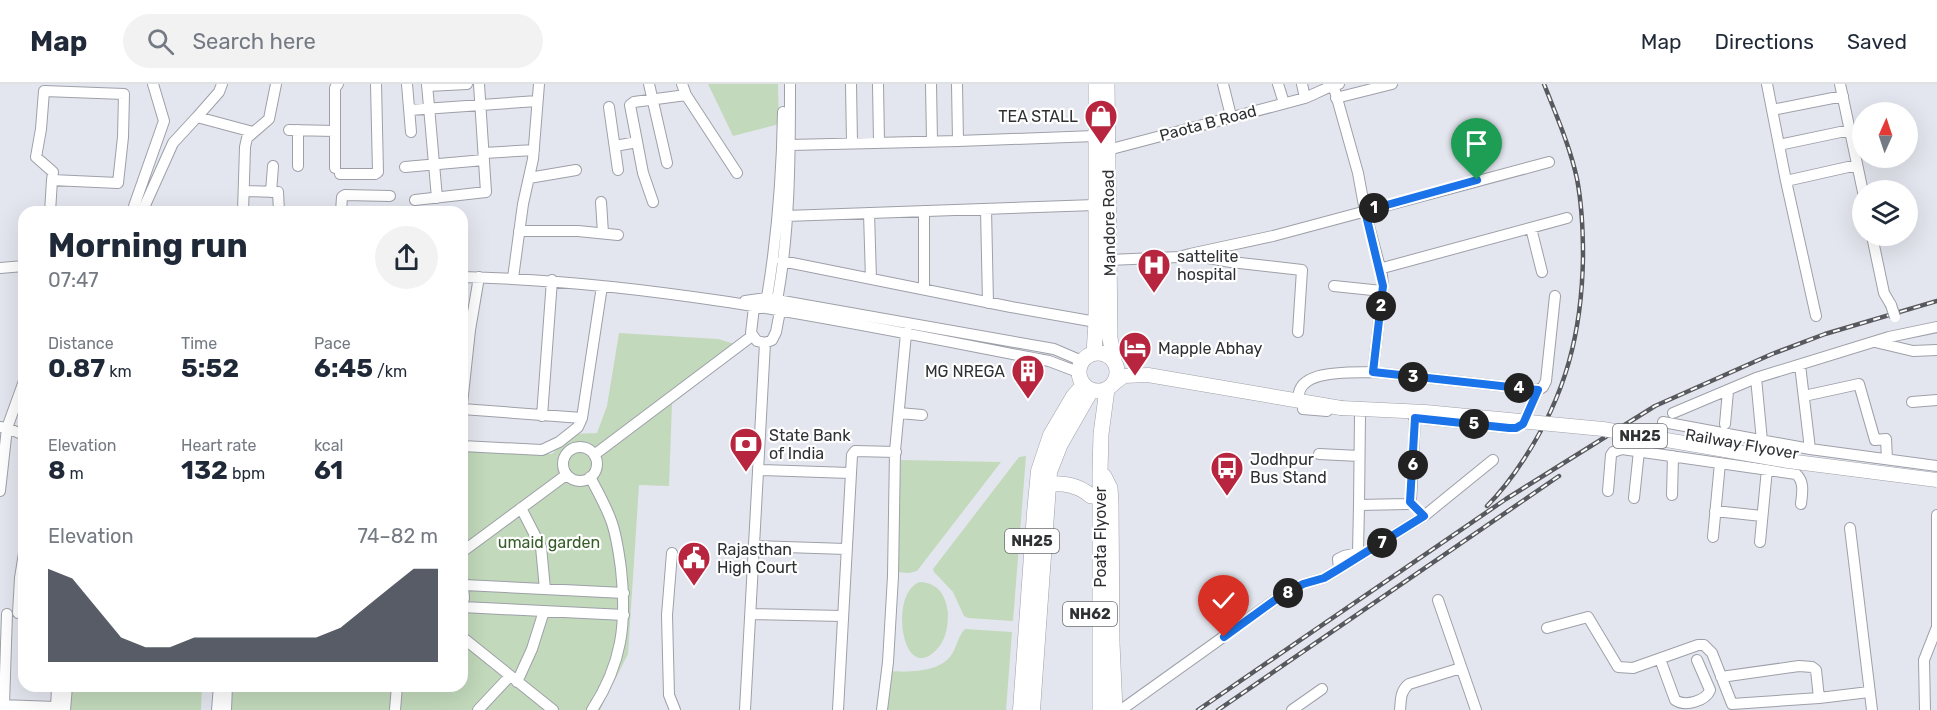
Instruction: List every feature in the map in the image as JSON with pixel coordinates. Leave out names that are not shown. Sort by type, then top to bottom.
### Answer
[{"type":"highway","name":"Mandore Road","points":[[1096,84],[1109,260],[1110,338],[1115,364]]},
{"type":"highway","name":"Mandore Road","points":[[1093,378],[1096,322],[1095,205],[1107,84]]},
{"type":"highway","points":[[1093,378],[1106,354],[1115,364]]},
{"type":"highway","name":"NH62","points":[[1093,378],[1117,372],[1115,364]]},
{"type":"highway","name":"NH62","points":[[1093,378],[1101,434],[1100,472]]},
{"type":"highway","name":"NH62","points":[[1091,496],[1093,378]]},
{"type":"highway","points":[[1100,472],[1107,482],[1110,494],[1115,710]]},
{"type":"highway","name":"Poata Flyover","points":[[1090,710],[1095,518],[1100,472]]},
{"type":"highway","points":[[1048,484],[1070,484],[1079,487],[1091,496]]},
{"type":"highway","name":"Poata Flyover","points":[[1091,496],[1095,518],[1100,710]]},
{"type":"main road","name":"NH25","points":[[1115,364],[1300,402]]},
{"type":"main road","name":"NH25","points":[[1033,710],[1032,617],[1038,471],[1050,435],[1073,396],[1093,378],[1148,375],[1300,402]]},
{"type":"main road","name":"NH25","points":[[1020,710],[1048,484],[1053,462],[1093,378]]},
{"type":"main road","name":"Railway Flyover","points":[[1300,402],[1456,405],[1610,422],[1789,453],[1937,471]]},
{"type":"main road","name":"Railway Flyover","points":[[1342,404],[1603,429],[1788,461],[1937,480]]},
{"type":"street","points":[[134,206],[164,121],[153,84]]},
{"type":"street","points":[[145,206],[173,143],[219,92],[222,84]]},
{"type":"street","points":[[243,206],[247,138],[269,119],[276,84]]},
{"type":"street","points":[[338,84],[335,88],[338,171],[375,174],[378,172],[376,84]]},
{"type":"street","points":[[407,84],[411,132]]},
{"type":"street","points":[[437,198],[427,85],[467,84]]},
{"type":"street","points":[[415,200],[486,192],[479,84]]},
{"type":"street","points":[[513,278],[534,150],[539,84]]},
{"type":"street","points":[[649,84],[667,163]]},
{"type":"street","points":[[752,336],[757,341],[765,343],[772,340],[776,333],[770,306],[783,149],[783,84]]},
{"type":"street","points":[[594,455],[752,336],[770,306],[782,261],[790,145],[790,84]]},
{"type":"street","points":[[850,84],[852,144]]},
{"type":"street","points":[[878,84],[879,142]]},
{"type":"street","points":[[931,84],[932,141]]},
{"type":"street","points":[[957,84],[958,141]]},
{"type":"street","points":[[1223,84],[1231,116]]},
{"type":"street","points":[[1278,84],[1284,103]]},
{"type":"street","points":[[1302,84],[1305,98]]},
{"type":"street","name":"Paota B Road","points":[[790,145],[958,141],[1100,146],[1305,98],[1320,92],[1369,84]]},
{"type":"street","points":[[1373,372],[1382,275],[1335,89],[1392,84]]},
{"type":"street","points":[[1767,84],[1816,316]]},
{"type":"street","points":[[1840,84],[1852,140]]},
{"type":"street","points":[[50,206],[52,180],[53,172],[36,157],[44,91],[114,89],[124,94],[123,137],[118,183],[52,180]]},
{"type":"street","points":[[653,202],[643,173],[637,142],[630,105],[634,102],[651,100],[684,89],[737,173]]},
{"type":"street","points":[[1772,110],[1843,96]]},
{"type":"street","points":[[409,110],[537,101]]},
{"type":"street","points":[[609,107],[618,170]]},
{"type":"street","points":[[197,117],[253,132]]},
{"type":"street","points":[[298,166],[294,130],[335,131]]},
{"type":"street","points":[[1779,145],[1850,130]]},
{"type":"street","points":[[615,146],[637,142]]},
{"type":"street","points":[[405,167],[435,165],[534,150]]},
{"type":"street","points":[[1109,260],[1190,254],[1273,236],[1549,162]]},
{"type":"street","points":[[273,166],[280,192],[279,206]]},
{"type":"street","points":[[1786,181],[1852,166]]},
{"type":"street","points":[[529,178],[576,170]]},
{"type":"street","points":[[244,191],[280,192]]},
{"type":"street","points":[[341,206],[342,197],[345,195],[390,196]]},
{"type":"street","points":[[601,202],[603,233]]},
{"type":"street","points":[[786,216],[1095,205]]},
{"type":"street","points":[[986,209],[988,303]]},
{"type":"street","points":[[924,211],[924,289]]},
{"type":"street","points":[[869,213],[871,279]]},
{"type":"street","points":[[1379,269],[1567,218]]},
{"type":"street","points":[[1531,228],[1542,272]]},
{"type":"street","points":[[519,231],[578,231],[618,235]]},
{"type":"street","points":[[1874,246],[1884,292],[1901,335]]},
{"type":"street","points":[[1190,254],[1231,262],[1302,270],[1298,332]]},
{"type":"street","points":[[782,261],[988,303],[1096,322]]},
{"type":"street","points":[[0,268],[18,266]]},
{"type":"street","points":[[468,276],[552,280],[770,306],[907,328],[1049,361],[1093,378]]},
{"type":"street","points":[[468,322],[479,277]]},
{"type":"street","points":[[542,416],[552,280]]},
{"type":"street","points":[[468,446],[542,450],[559,442],[578,428],[582,418],[602,286]]},
{"type":"street","points":[[1334,286],[1382,291]]},
{"type":"street","points":[[1538,390],[1373,372],[1335,374],[1308,379],[1303,383],[1300,402],[1360,415],[1516,428],[1523,424],[1538,390],[1543,387],[1548,376],[1555,296]]},
{"type":"street","points":[[1673,413],[1756,378],[1875,342],[1937,327]]},
{"type":"street","points":[[882,710],[888,662],[893,576],[896,452],[907,328]]},
{"type":"street","points":[[1875,342],[1913,351],[1937,350]]},
{"type":"street","points":[[745,710],[765,343]]},
{"type":"street","points":[[1800,365],[1810,449]]},
{"type":"street","points":[[1756,378],[1761,441]]},
{"type":"street","points":[[1804,396],[1859,384],[1875,440],[1886,439],[1887,459]]},
{"type":"street","points":[[1725,424],[1728,391]]},
{"type":"street","points":[[0,491],[4,427],[18,395]]},
{"type":"street","points":[[1912,402],[1937,400]]},
{"type":"street","points":[[468,408],[582,418]]},
{"type":"street","points":[[899,413],[922,415]]},
{"type":"street","points":[[1339,569],[1338,559],[1358,553],[1360,415]]},
{"type":"street","points":[[1410,502],[1415,418]]},
{"type":"street","points":[[1663,422],[1810,449],[1937,466]]},
{"type":"street","points":[[4,427],[18,433]]},
{"type":"street","points":[[1639,451],[1648,449],[1653,438]]},
{"type":"street","points":[[580,447],[594,455],[596,469],[590,477],[580,481],[566,475],[563,464],[570,450],[580,447]]},
{"type":"street","points":[[1608,491],[1613,452],[1622,449],[1796,474],[1800,477],[1802,486],[1801,504]]},
{"type":"street","points":[[838,710],[852,455],[855,451],[896,452]]},
{"type":"street","points":[[1634,498],[1639,451]]},
{"type":"street","points":[[1318,454],[1359,456]]},
{"type":"street","points":[[1672,495],[1673,456]]},
{"type":"street","points":[[1121,710],[1275,600],[1303,584],[1324,578],[1424,516],[1493,460]]},
{"type":"street","points":[[1713,537],[1720,463]]},
{"type":"street","points":[[1760,542],[1767,469]]},
{"type":"street","points":[[759,470],[850,473]]},
{"type":"street","points":[[468,548],[566,475]]},
{"type":"street","points":[[590,477],[612,524],[624,593],[620,650],[606,688],[592,710]]},
{"type":"street","points":[[1359,505],[1410,502],[1424,516]]},
{"type":"street","points":[[521,508],[541,547],[544,589]]},
{"type":"street","points":[[1715,511],[1762,516]]},
{"type":"street","points":[[1925,710],[1924,660],[1937,627],[1937,515]]},
{"type":"street","points":[[1850,528],[1872,710]]},
{"type":"street","points":[[755,546],[846,549]]},
{"type":"street","points":[[672,553],[667,615],[669,695],[675,710]]},
{"type":"street","points":[[468,581],[544,589],[624,593]]},
{"type":"street","points":[[18,587],[3,647],[2,705],[19,708],[59,709]]},
{"type":"street","points":[[1437,600],[1476,710]]},
{"type":"street","points":[[468,603],[624,615]]},
{"type":"street","points":[[478,710],[514,679],[532,649],[544,610]]},
{"type":"street","points":[[752,614],[842,616]]},
{"type":"street","points":[[1547,628],[1588,617],[1618,667],[1633,668],[1698,645],[1704,645],[1712,652],[1733,707],[1869,692]]},
{"type":"street","points":[[468,642],[553,710]]},
{"type":"street","points":[[1660,659],[1675,700],[1684,704],[1707,697],[1710,690],[1697,660]]},
{"type":"street","points":[[1721,677],[1799,666],[1812,667],[1816,670],[1819,698]]},
{"type":"street","points":[[1400,710],[1404,688],[1409,684],[1461,668]]},
{"type":"street","points":[[1296,709],[1322,688]]},
{"type":"street","points":[[58,692],[59,709]]},
{"type":"street","points":[[59,709],[65,692]]},
{"type":"street","points":[[217,710],[218,692]]},
{"type":"street","points":[[226,710],[227,692]]},
{"type":"street","points":[[395,710],[396,692]]},
{"type":"green space","points":[[708,84],[778,84],[779,124],[733,136]]},
{"type":"green space","name":"umaid garden","points":[[619,333],[718,339],[745,347],[672,404],[669,486],[639,485],[628,654],[600,710],[231,710],[232,692],[468,692],[468,450],[552,454],[572,434],[597,433],[607,406]]},
{"type":"green space","points":[[1026,456],[1013,621],[968,618],[964,616],[953,592],[933,569],[1019,457]]},
{"type":"green space","points":[[901,460],[1001,462],[917,571],[909,573],[895,572]]},
{"type":"green space","points":[[920,582],[937,588],[943,596],[948,613],[943,641],[926,657],[916,656],[908,648],[902,618],[904,602],[910,589]]},
{"type":"green space","points":[[965,629],[1012,632],[1006,710],[885,710],[890,671],[924,670],[940,665],[952,654]]},
{"type":"green space","points":[[70,692],[202,692],[201,710],[62,710]]},
{"type":"railway","points":[[1487,506],[1520,465],[1551,411],[1569,362],[1579,311],[1583,256],[1579,189],[1567,143],[1544,84]]},
{"type":"railway","points":[[1198,710],[1506,499],[1655,406],[1772,354],[1825,334],[1937,301]]},
{"type":"railway","points":[[1218,710],[1559,476]]},
{"type":"place","name":"TEA STALL","points":[[1101,145]]},
{"type":"place","name":"sattelite hospital","points":[[1154,294]]},
{"type":"place","name":"Mapple Abhay","points":[[1135,377]]},
{"type":"place","name":"MG NREGA","points":[[1028,400]]},
{"type":"place","name":"State Bank of India","points":[[746,473]]},
{"type":"place","name":"Jodhpur Bus Stand","points":[[1227,497]]},
{"type":"place","name":"Rajasthan High Court","points":[[694,587]]},
{"type":"route","points":[[1224,637],[1275,600],[1303,584],[1324,578],[1424,516],[1410,502],[1412,500],[1415,418],[1509,428],[1516,428],[1523,424],[1538,390],[1373,372],[1383,286],[1365,211],[1477,180]]}]
